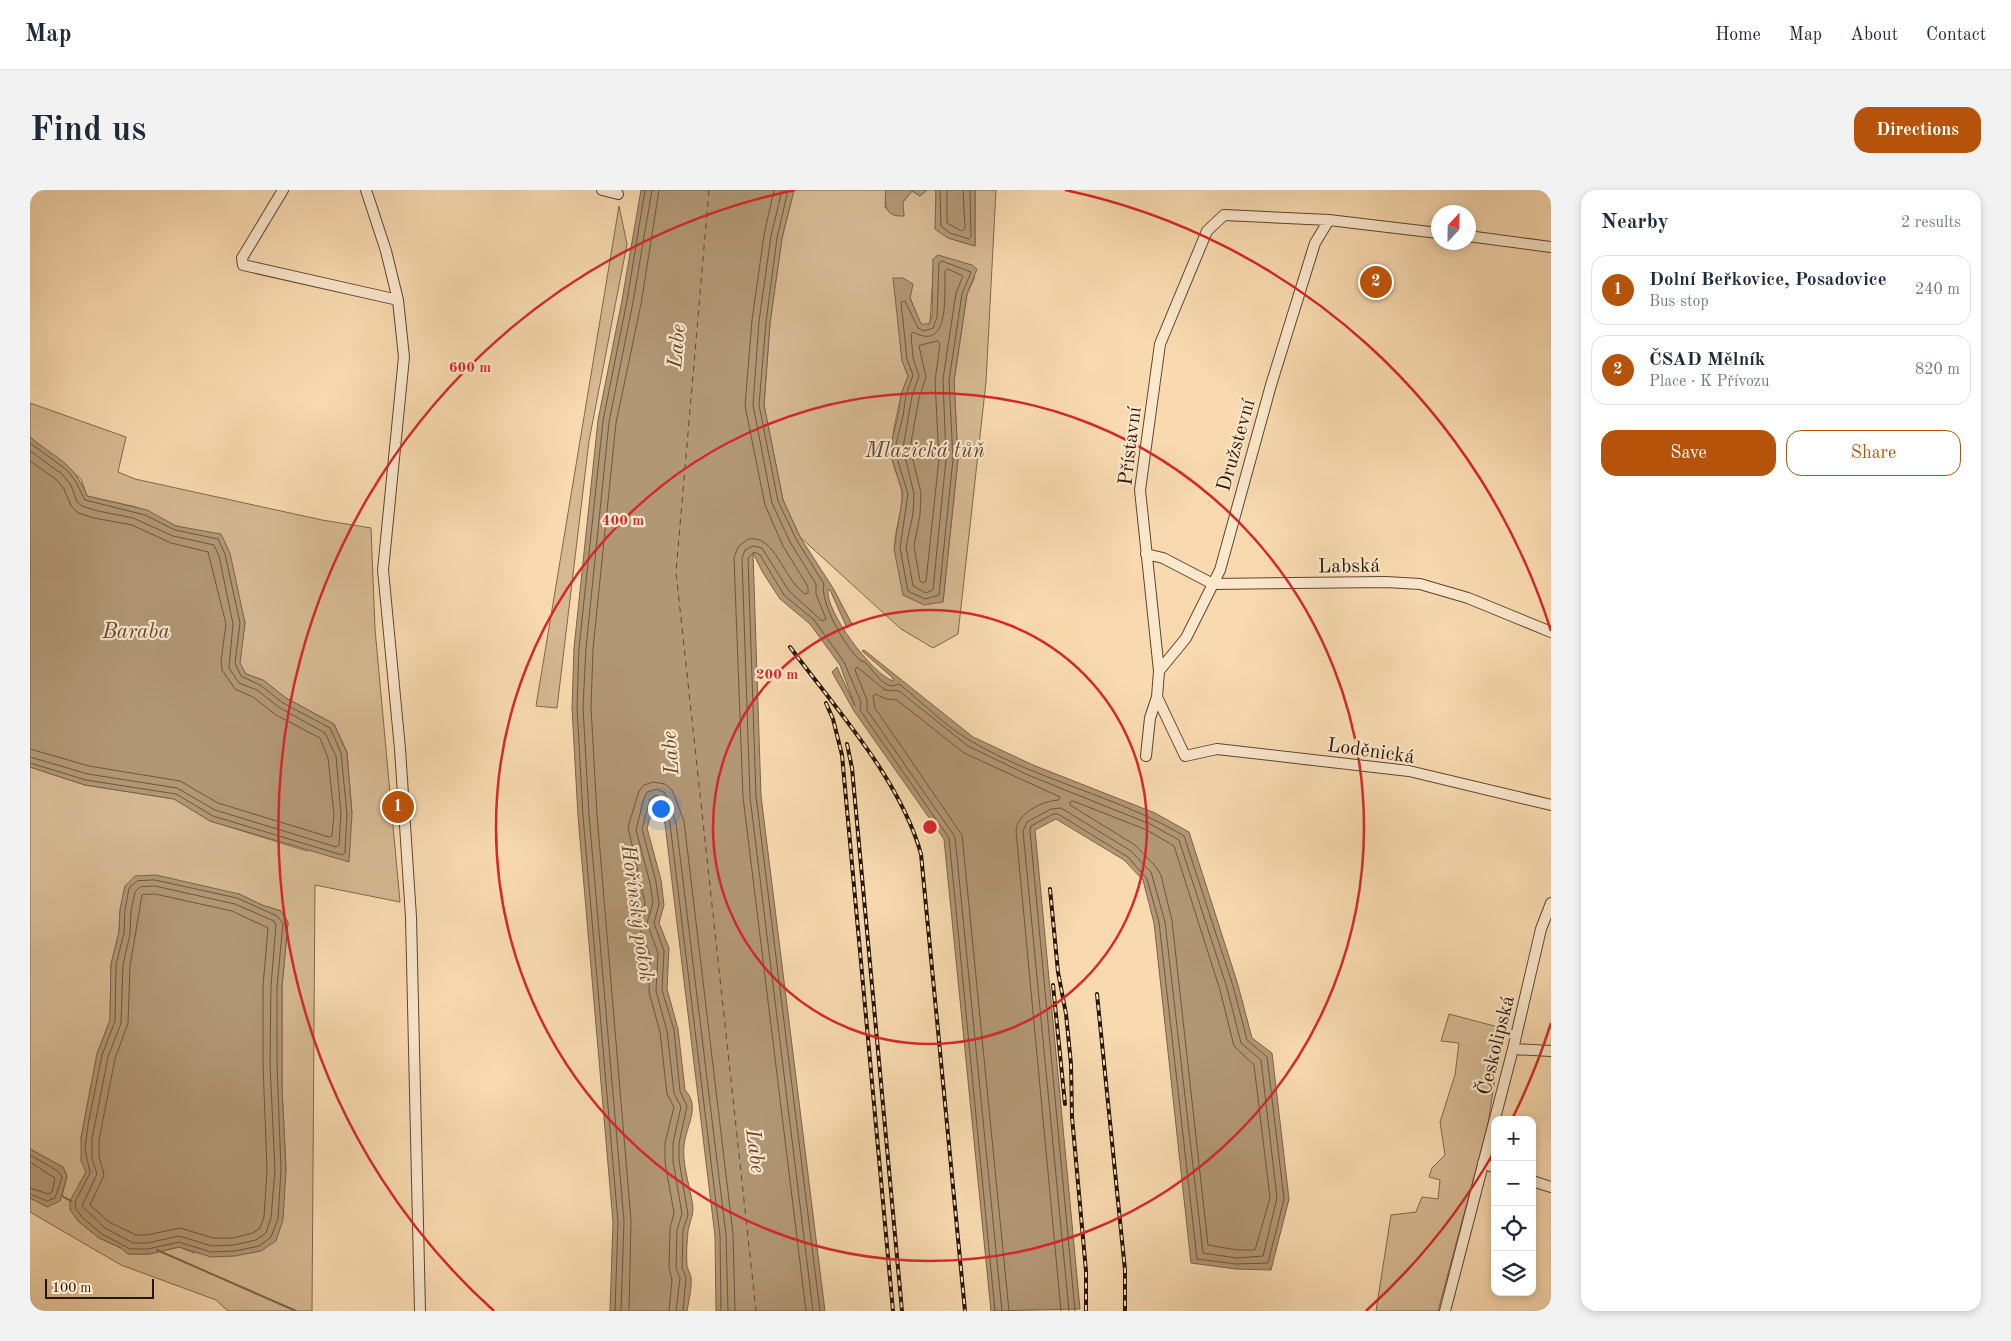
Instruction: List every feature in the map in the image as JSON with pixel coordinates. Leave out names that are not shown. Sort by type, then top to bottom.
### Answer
[{"type":"street","points":[[283,190],[242,258],[243,266],[398,300]]},
{"type":"street","points":[[366,190],[386,251],[398,300],[404,357],[383,570],[401,759],[411,917],[420,1311]]},
{"type":"street","points":[[602,190],[618,194]]},
{"type":"street","name":"Přístavní","points":[[1146,756],[1150,718],[1157,697],[1159,671],[1140,490],[1160,344],[1207,231],[1224,215],[1329,220]]},
{"type":"street","points":[[1329,220],[1431,232]]},
{"type":"street","name":"Družstevní","points":[[1159,671],[1186,638],[1220,570],[1268,395],[1315,243],[1329,220]]},
{"type":"street","points":[[1476,237],[1551,247]]},
{"type":"street","name":"Labská","points":[[1146,554],[1163,558],[1213,584],[1386,582],[1420,584],[1468,598],[1551,632]]},
{"type":"street","name":"Přístavní","points":[[1157,697],[1185,756]]},
{"type":"street","name":"Loděnická","points":[[1185,756],[1217,749],[1409,771],[1551,804]]},
{"type":"street","name":"Českolipská","points":[[1445,1311],[1513,1049],[1541,929],[1551,903]]},
{"type":"street","points":[[1513,1049],[1551,1051]]},
{"type":"street","points":[[1483,1164],[1491,1167]]},
{"type":"street","points":[[1536,1182],[1551,1187]]},
{"type":"shaded area","points":[[794,190],[886,190],[885,208],[903,202],[912,191],[920,196],[927,190],[936,190],[936,229],[948,238],[975,246],[975,190],[996,190],[986,382],[958,634],[933,648],[901,629],[800,537],[783,500],[764,405],[770,323],[782,238]],"holes":[[[934,258],[975,277],[967,294],[954,381],[958,459],[943,602],[897,557],[895,549],[902,496],[892,458],[892,440],[899,405],[908,376],[902,354],[901,337],[910,298],[921,324],[924,326],[930,323]]]},
{"type":"shaded area","points":[[619,206],[627,244],[589,441],[557,708],[536,706]]},
{"type":"shaded area","points":[[30,403],[126,437],[118,472],[135,479],[322,520],[371,528],[375,629],[400,902],[315,885],[312,1311],[228,1311],[216,1300],[121,1265],[30,1212],[30,1198],[34,1200],[62,1196],[67,1176],[63,1167],[30,1149],[30,767],[85,785],[174,799],[210,821],[307,851],[352,814],[347,752],[334,724],[286,698],[263,680],[246,674],[239,663],[245,623],[237,592],[192,530],[176,526],[136,507],[87,496],[81,479],[30,437]],"holes":[[[125,886],[239,894],[262,905],[281,911],[288,922],[282,987],[282,1088],[286,1170],[283,1194],[194,1253],[179,1247],[149,1254],[128,1254],[121,1248],[99,1238],[78,1221],[79,1185],[86,1172],[81,1138],[97,1054],[110,1020],[111,964],[119,932],[120,910]]]},
{"type":"shaded area","points":[[1449,1014],[1502,1028],[1488,1125],[1438,1311],[1376,1311],[1391,1215],[1416,1212],[1422,1197],[1438,1199],[1440,1180],[1429,1177],[1432,1168],[1445,1155],[1440,1122],[1455,1075],[1459,1043],[1441,1041]]},
{"type":"water","points":[[641,190],[794,190],[782,238],[770,323],[764,405],[783,500],[800,537],[833,588],[852,624],[847,628],[830,590],[828,590],[829,600],[834,612],[862,655],[884,676],[893,681],[893,678],[862,651],[864,650],[973,737],[1033,765],[1155,813],[1189,832],[1238,985],[1252,1038],[1272,1053],[1289,1199],[1271,1270],[1236,1269],[1191,1263],[1154,923],[1143,880],[1124,860],[1056,819],[1035,830],[1080,1309],[991,1311],[944,839],[854,711],[832,672],[837,667],[855,706],[840,665],[810,624],[780,599],[753,553],[761,796],[825,1311],[716,1311],[715,1236],[665,824],[656,798],[647,828],[661,880],[664,905],[659,923],[669,948],[667,989],[678,1029],[685,1090],[690,1096],[692,1103],[691,1117],[684,1145],[685,1166],[693,1205],[693,1213],[688,1231],[687,1253],[691,1289],[687,1311],[610,1311],[613,1222],[578,816],[572,708],[574,648],[598,420],[622,300]]},
{"type":"water","points":[[886,190],[927,190],[920,196],[912,191],[903,202],[904,216],[898,216],[893,215],[887,209],[885,201]]},
{"type":"water","points":[[936,190],[975,190],[975,246],[948,238],[935,229]]},
{"type":"water","name":"Mlazická tůň","points":[[938,255],[972,265],[977,269],[967,294],[954,381],[958,459],[943,602],[924,605],[903,595],[894,549],[903,494],[892,459],[891,445],[901,394],[908,376],[902,361],[893,278],[903,278],[913,284],[910,298],[921,324],[929,324],[932,316],[933,259]]},
{"type":"water","name":"Baraba","points":[[30,437],[70,468],[87,496],[147,510],[176,526],[221,534],[230,553],[245,623],[240,663],[246,674],[263,680],[286,698],[334,724],[347,753],[352,814],[349,862],[210,821],[174,799],[85,785],[30,767]]},
{"type":"water","points":[[156,875],[239,894],[262,905],[281,911],[288,922],[282,987],[282,1088],[286,1170],[283,1220],[276,1241],[261,1251],[235,1256],[211,1257],[179,1247],[149,1254],[128,1254],[121,1248],[99,1238],[78,1221],[70,1210],[70,1201],[86,1172],[81,1161],[81,1138],[97,1054],[110,1020],[111,964],[119,932],[120,910],[125,886],[135,876]]},
{"type":"water","points":[[30,1149],[63,1167],[67,1176],[60,1201],[47,1207],[30,1198]]},
{"type":"waterway","points":[[62,1196],[71,1201]]},
{"type":"waterway","points":[[157,1250],[296,1311]]},
{"type":"ferry route","points":[[709,190],[676,572],[756,1311]]},
{"type":"railway","points":[[790,647],[846,720],[882,772],[911,826],[921,854],[965,1311]]},
{"type":"railway","points":[[826,703],[833,719],[842,755],[893,1311]]},
{"type":"railway","points":[[847,744],[852,768],[902,1311]]},
{"type":"railway","points":[[1050,889],[1058,972],[1066,1014],[1071,1064],[1072,1117],[1086,1271],[1086,1311]]},
{"type":"railway","points":[[1053,985],[1065,1104]]},
{"type":"railway","points":[[1097,994],[1125,1270],[1125,1311]]},
{"type":"place","name":"ČSAD Mělník","points":[[1376,282]]},
{"type":"place","name":"Dolní Beřkovice, Posadovice","points":[[398,807]]},
{"type":"water label","name":"Labe","points":[[676,346]]},
{"type":"water label","name":"Labe","points":[[670,753]]},
{"type":"water label","name":"Hořínský potok","points":[[638,913]]},
{"type":"water label","name":"Labe","points":[[756,1151]]}]
